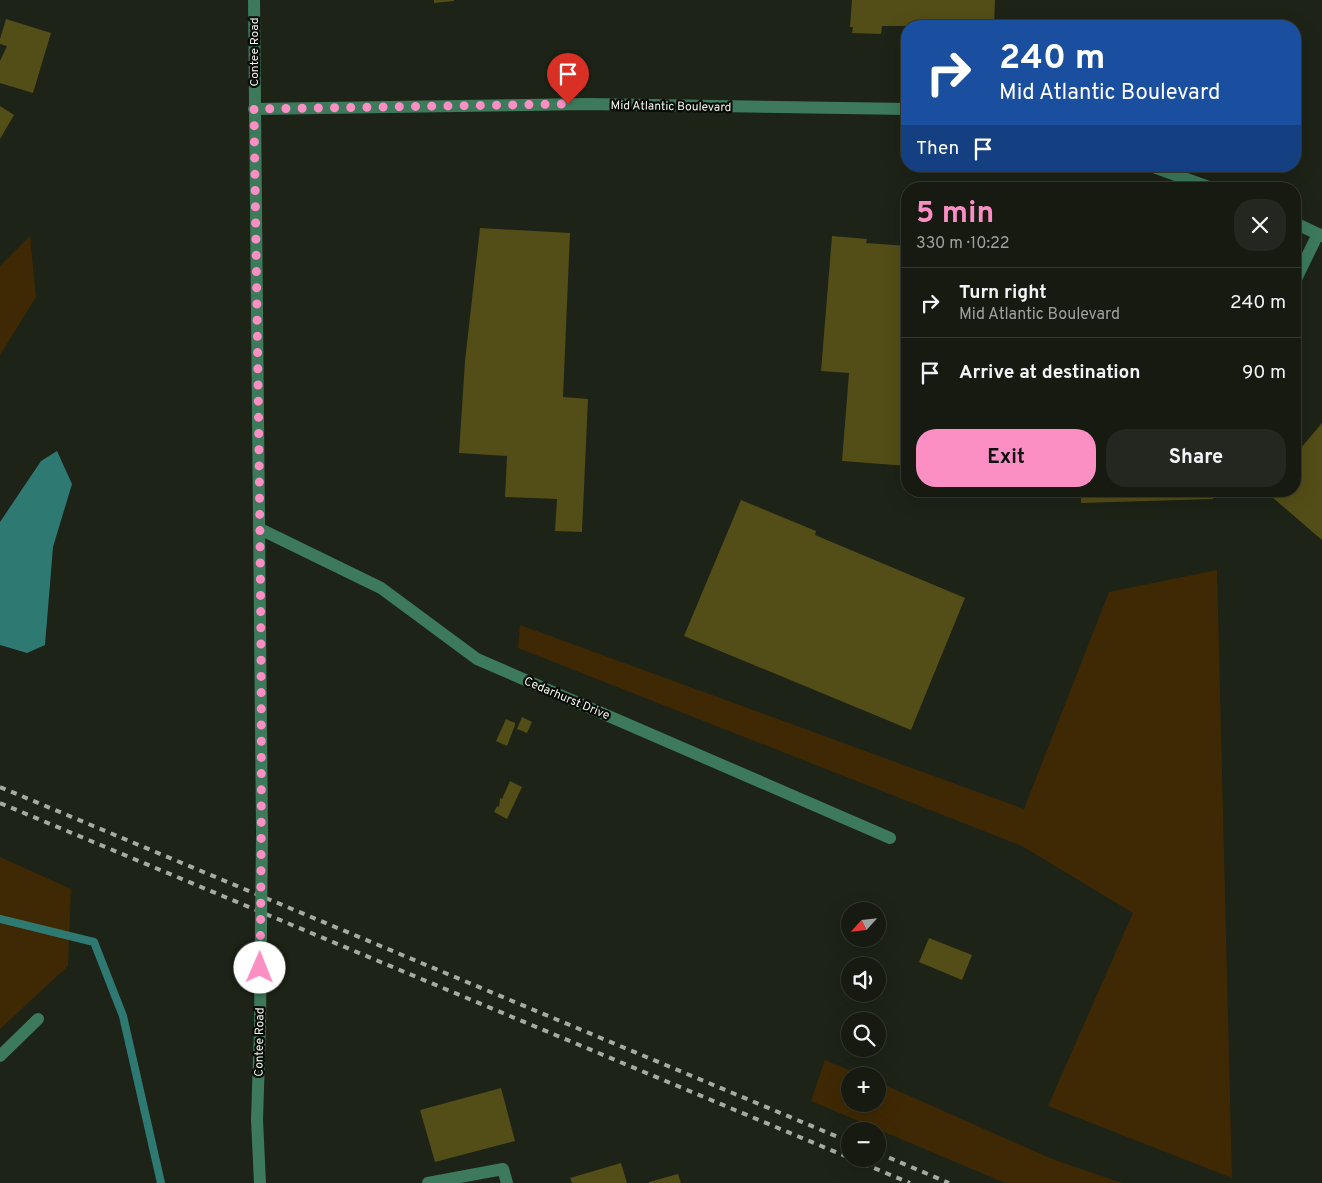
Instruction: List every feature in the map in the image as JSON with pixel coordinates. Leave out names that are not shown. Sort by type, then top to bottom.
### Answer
[{"type":"street","name":"Contee Road","points":[[254,0],[262,832],[257,1120],[260,1183]]},
{"type":"street","name":"Mid Atlantic Boulevard","points":[[254,109],[587,104],[901,109]]},
{"type":"street","points":[[1167,172],[1195,182]]},
{"type":"street","points":[[1301,226],[1320,235],[1301,270]]},
{"type":"street","name":"Cedarhurst Drive","points":[[260,529],[381,588],[477,659],[890,838]]},
{"type":"street","points":[[0,1056],[38,1018]]},
{"type":"street","points":[[428,1183],[503,1169],[507,1183]]},
{"type":"shaded area","points":[[30,236],[36,297],[0,355],[0,266]]},
{"type":"shaded area","points":[[1217,570],[1232,1178],[1048,1106],[1133,913],[1022,846],[518,648],[520,625],[1024,809],[1109,592]]},
{"type":"shaded area","points":[[0,857],[71,889],[68,966],[0,1029]]},
{"type":"shaded area","points":[[825,1060],[842,1067],[841,1112],[886,1112],[886,1086],[1052,1159],[1122,1183],[1005,1183],[886,1133],[886,1122],[861,1122],[811,1101]]},
{"type":"water","points":[[57,451],[72,484],[53,547],[45,645],[27,653],[0,645],[0,522],[41,461]]},
{"type":"building","points":[[434,0],[454,0],[454,1],[434,3]]},
{"type":"building","points":[[852,0],[995,0],[994,20],[901,20],[901,26],[882,26],[881,34],[852,33],[853,27],[850,27]]},
{"type":"building","points":[[6,19],[51,33],[33,93],[0,83],[0,61],[7,46],[0,44],[0,39]]},
{"type":"building","points":[[0,106],[14,115],[0,139]]},
{"type":"building","points":[[480,228],[570,233],[563,397],[588,399],[582,532],[555,531],[557,499],[505,497],[507,456],[459,453],[465,361]]},
{"type":"building","points":[[832,236],[867,239],[866,243],[901,246],[901,465],[842,461],[849,373],[821,371]]},
{"type":"building","points":[[1322,423],[1322,540],[1272,497],[1301,497],[1301,448]]},
{"type":"building","points":[[1081,497],[1213,497],[1213,499],[1081,503]]},
{"type":"building","points":[[741,500],[816,531],[815,535],[965,598],[911,730],[684,636]]},
{"type":"building","points":[[522,717],[532,722],[527,733],[517,729]]},
{"type":"building","points":[[506,719],[515,723],[507,746],[496,741]]},
{"type":"building","points":[[510,781],[522,787],[507,819],[494,812],[497,806],[499,807],[500,798],[502,799]]},
{"type":"building","points":[[929,938],[972,955],[962,980],[919,962]]},
{"type":"building","points":[[501,1088],[515,1141],[435,1162],[420,1110]]},
{"type":"building","points":[[621,1163],[627,1183],[572,1183],[570,1178]]},
{"type":"building","points":[[678,1174],[681,1183],[649,1183],[649,1182]]},
{"type":"waterway","points":[[0,919],[94,942],[123,1016],[161,1183]]},
{"type":"railway","points":[[0,787],[841,1138]]},
{"type":"railway","points":[[0,803],[841,1154]]},
{"type":"railway","points":[[886,1156],[949,1183]]},
{"type":"railway","points":[[871,1167],[910,1183]]},
{"type":"route","points":[[260,968],[262,832],[260,529],[254,109],[568,104]]}]
